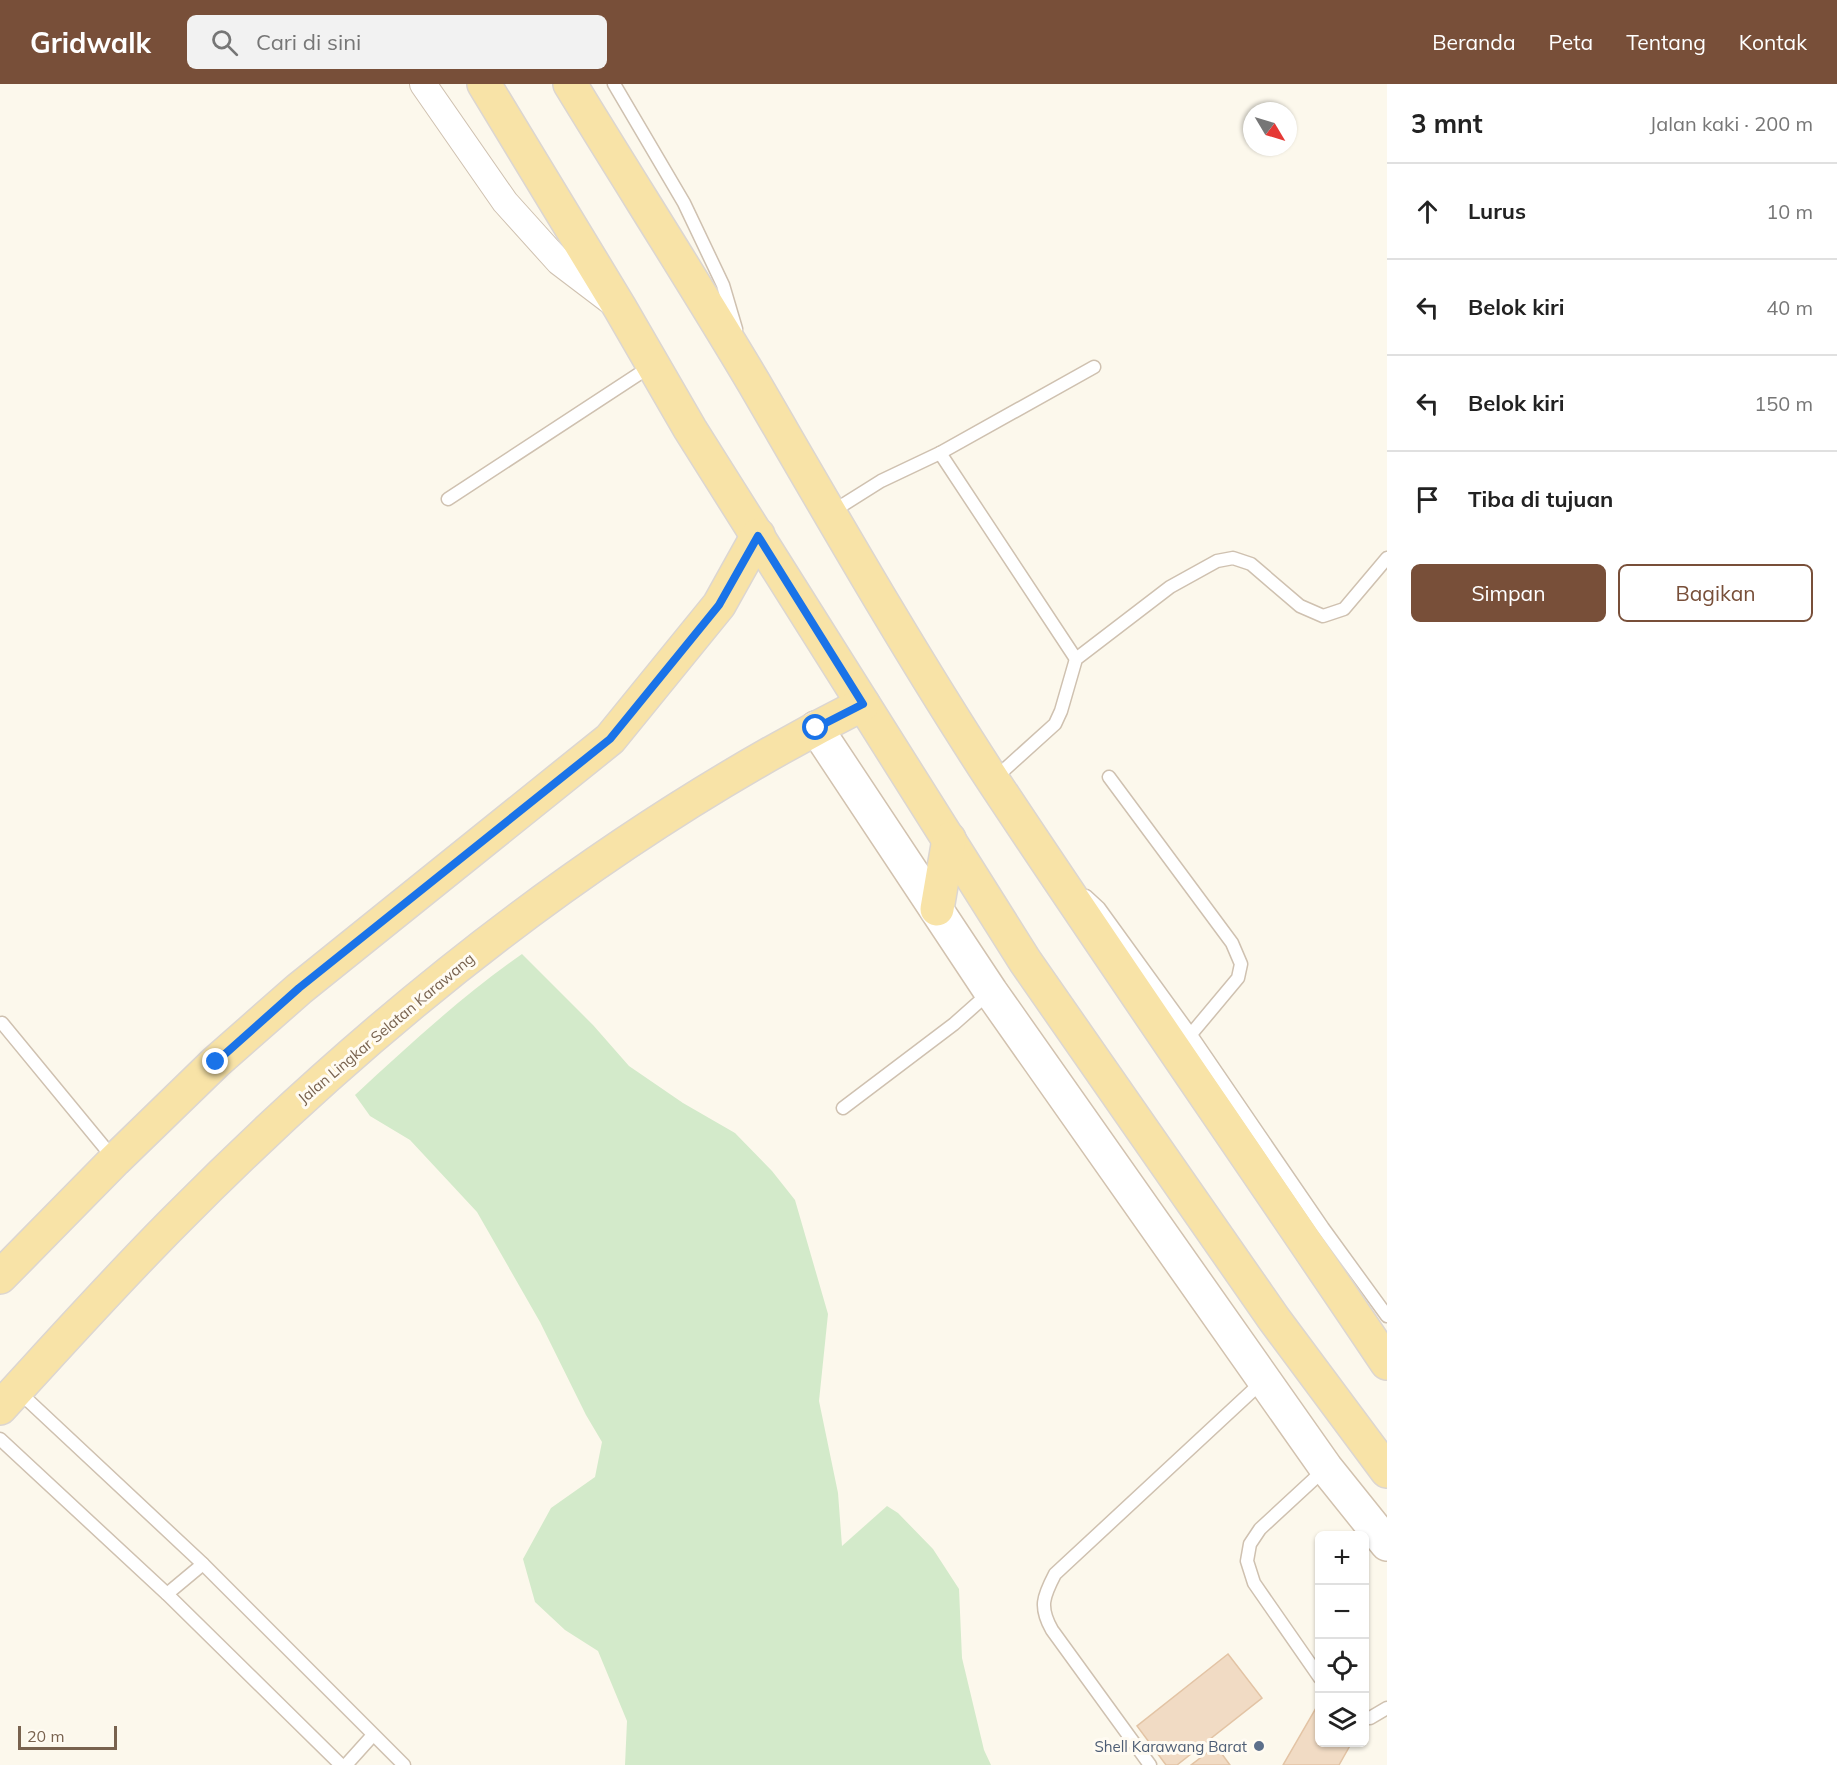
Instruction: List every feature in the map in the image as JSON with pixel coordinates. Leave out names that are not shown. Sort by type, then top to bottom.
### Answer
[{"type":"main road","points":[[484,84],[652,365],[1025,961],[1274,1319],[1387,1471]]},
{"type":"main road","points":[[570,84],[752,380],[882,603],[993,780],[1042,853],[1183,1043],[1302,1235],[1387,1364]]},
{"type":"main road","points":[[0,1277],[216,1062],[299,988],[610,739],[719,605],[758,536]]},
{"type":"main road","name":"Jalan Lingkar Selatan Karawang","points":[[8,1399],[176,1220],[235,1162],[325,1078],[438,980],[610,852],[691,800],[816,728],[863,704]]},
{"type":"main road","points":[[816,728],[991,992],[1326,1468],[1387,1544]]},
{"type":"main road","points":[[937,909],[949,839]]},
{"type":"street","points":[[423,84],[505,202],[558,262],[620,308]]},
{"type":"lane","points":[[614,84],[684,203],[723,285],[752,380]]},
{"type":"lane","points":[[448,499],[652,365]]},
{"type":"lane","points":[[830,513],[880,481],[940,453],[1094,367]]},
{"type":"lane","points":[[940,453],[1076,659]]},
{"type":"lane","points":[[993,780],[1055,724],[1076,659],[1170,587],[1217,561],[1233,558],[1251,564],[1300,606],[1323,616],[1344,609],[1387,558]]},
{"type":"lane","points":[[1109,777],[1232,943],[1241,964],[1238,978],[1183,1043],[1387,1316]]},
{"type":"lane","points":[[843,1108],[954,1024],[991,992]]},
{"type":"lane","points":[[2,1023],[115,1160]]},
{"type":"lane","points":[[1150,1765],[1052,1630],[1045,1617],[1045,1594],[1055,1575],[1265,1379]]},
{"type":"lane","points":[[8,1399],[203,1564],[404,1765]]},
{"type":"lane","points":[[0,1439],[167,1594],[344,1765],[373,1735]]},
{"type":"lane","points":[[1315,1671],[1254,1583],[1248,1561],[1250,1544],[1260,1529],[1326,1468]]},
{"type":"lane","points":[[167,1594],[203,1564]]},
{"type":"lane","points":[[1369,1718],[1387,1708]]},
{"type":"green space","points":[[522,954],[593,1025],[629,1066],[683,1103],[735,1133],[772,1171],[795,1200],[828,1314],[819,1401],[838,1493],[842,1546],[887,1506],[898,1513],[933,1549],[959,1589],[962,1658],[984,1750],[991,1765],[625,1765],[627,1721],[598,1651],[565,1630],[535,1602],[523,1559],[551,1508],[595,1477],[602,1442],[586,1415],[540,1322],[477,1212],[410,1140],[370,1116],[355,1095],[457,1004]]},
{"type":"building","points":[[1228,1654],[1262,1698],[1177,1765],[1166,1765],[1137,1726]]},
{"type":"building","points":[[1315,1710],[1315,1747],[1349,1747],[1339,1765],[1283,1765]]},
{"type":"building","points":[[1216,1746],[1230,1765],[1191,1765]]},
{"type":"place","name":"Shell Karawang Barat","points":[[1259,1746]]},
{"type":"route","points":[[216,1062],[299,988],[610,739],[719,605],[758,536],[863,704],[816,728]]}]
